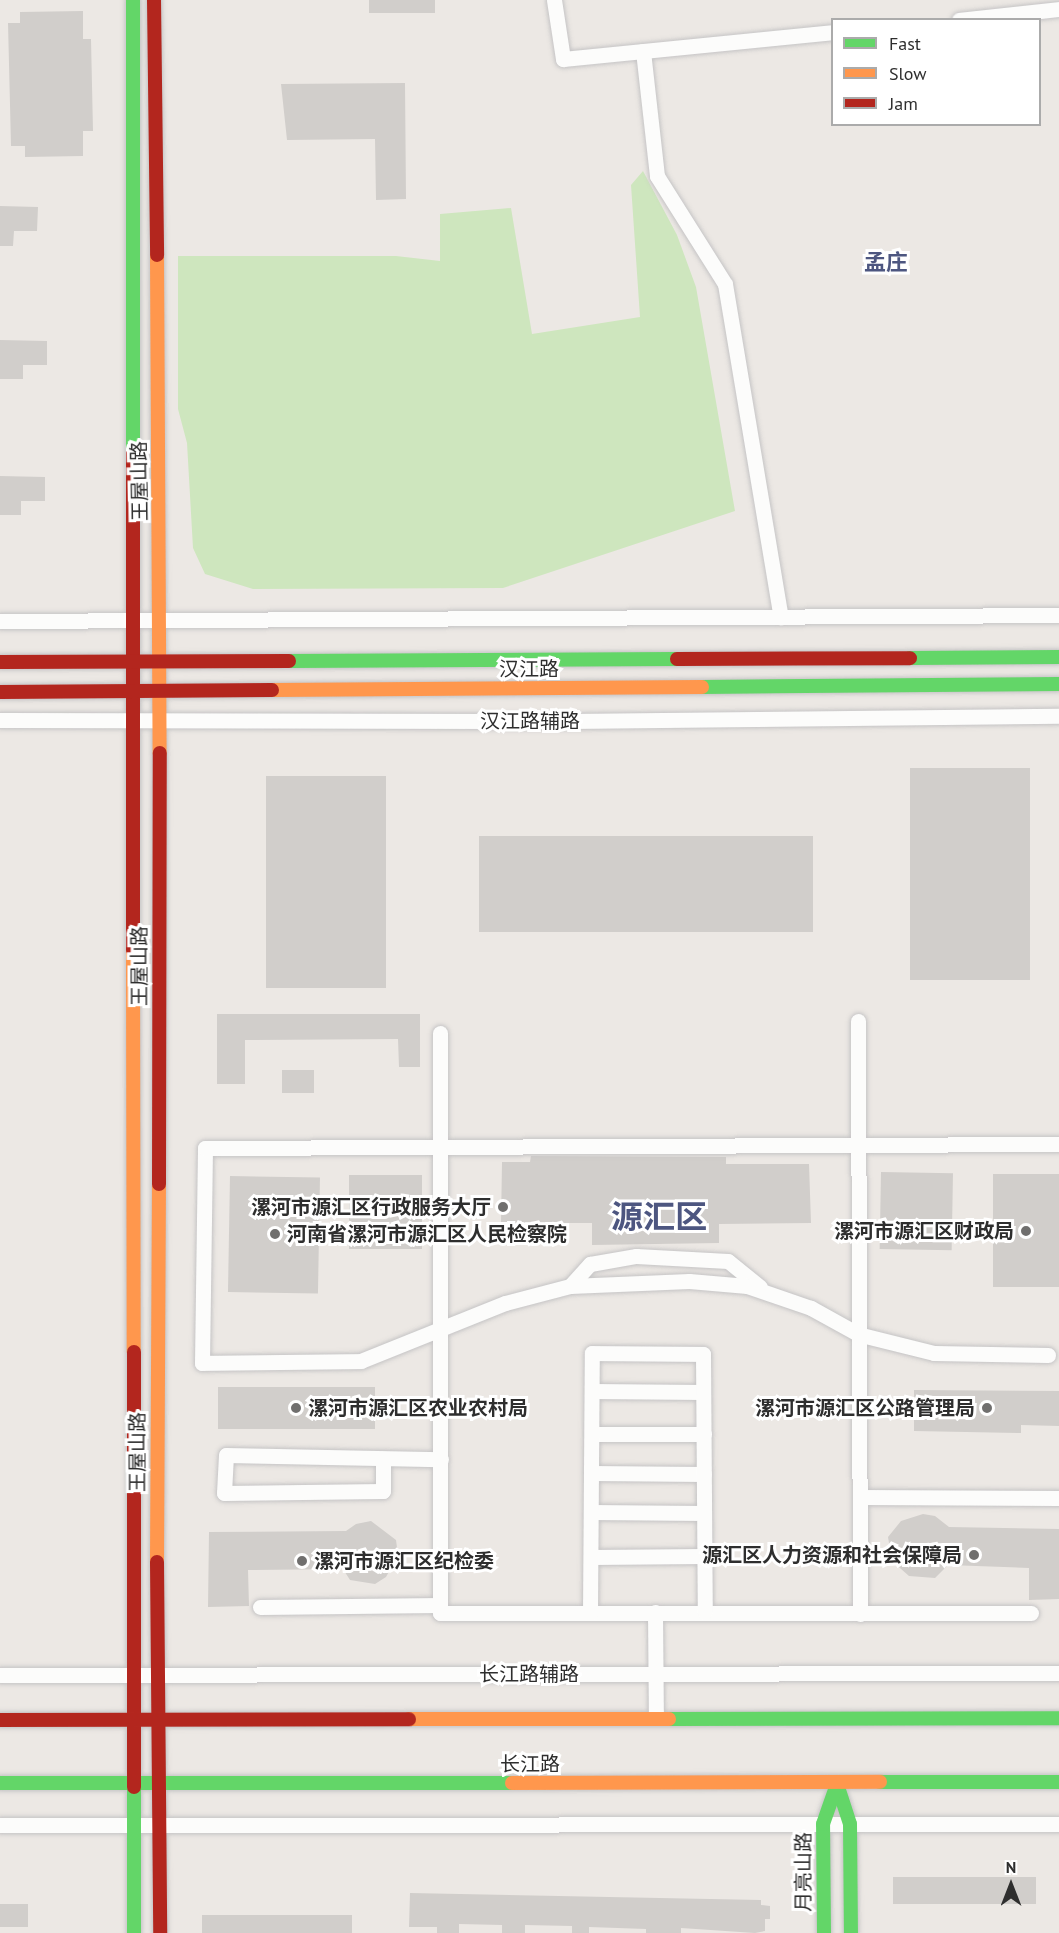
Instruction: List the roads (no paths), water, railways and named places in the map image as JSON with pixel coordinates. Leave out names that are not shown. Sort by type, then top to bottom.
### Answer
[{"type":"street","name":"王屋山路","points":[[133,0],[134,1933]]},
{"type":"street","name":"王屋山路","points":[[154,0],[161,620],[158,1675],[160,1933]]},
{"type":"street","points":[[554,0],[563,59],[831,32]]},
{"type":"street","points":[[977,18],[1059,9]]},
{"type":"street","points":[[643,51],[657,176],[725,284],[781,617]]},
{"type":"street","points":[[0,621],[1059,615]]},
{"type":"street","name":"汉江路","points":[[0,662],[1059,657]]},
{"type":"street","name":"汉江路","points":[[0,692],[1059,684]]},
{"type":"street","name":"汉江路辅路","points":[[0,720],[1059,716]]},
{"type":"street","points":[[858,1021],[860,1614]]},
{"type":"street","points":[[440,1033],[440,1613],[1031,1613]]},
{"type":"street","points":[[1048,1355],[934,1353],[858,1334],[812,1308],[747,1286],[689,1281],[570,1286],[505,1303],[441,1326],[361,1361],[202,1363],[205,1148],[859,1148],[1059,1144]]},
{"type":"street","points":[[570,1286],[590,1264],[636,1256],[696,1257],[728,1261],[768,1293]]},
{"type":"street","points":[[590,1613],[592,1353],[703,1354],[705,1612]]},
{"type":"street","points":[[592,1391],[704,1392]]},
{"type":"street","points":[[591,1434],[704,1434]]},
{"type":"street","points":[[383,1459],[382,1491],[224,1493],[226,1455],[441,1459]]},
{"type":"street","points":[[591,1473],[704,1474]]},
{"type":"street","points":[[860,1497],[1059,1498]]},
{"type":"street","points":[[591,1512],[704,1513]]},
{"type":"street","points":[[591,1557],[705,1556]]},
{"type":"street","points":[[260,1607],[440,1605]]},
{"type":"street","points":[[655,1612],[656,1718]]},
{"type":"street","name":"长江路辅路","points":[[0,1676],[1059,1673]]},
{"type":"street","points":[[0,1719],[1059,1718]]},
{"type":"street","name":"长江路","points":[[0,1783],[1059,1782]]},
{"type":"street","points":[[837,1784],[850,1824],[851,1933]]},
{"type":"street","name":"月亮山路","points":[[824,1933],[823,1824],[837,1784]]},
{"type":"street","points":[[0,1825],[1059,1824]]},
{"type":"place","name":"漯河市源汇区行政服务大厅","points":[[503,1207]]},
{"type":"place","name":"漯河市源汇区财政局","points":[[1026,1231]]},
{"type":"place","name":"河南省漯河市源汇区人民检察院","points":[[275,1234]]},
{"type":"place","name":"漯河市源汇区农业农村局","points":[[296,1408]]},
{"type":"place","name":"漯河市源汇区公路管理局","points":[[987,1408]]},
{"type":"place","name":"源汇区人力资源和社会保障局","points":[[974,1555]]},
{"type":"place","name":"漯河市源汇区纪检委","points":[[302,1561]]},
{"type":"district","name":"孟庄","points":[[886,263]]},
{"type":"district","name":"源汇区","points":[[659,1216]]}]
